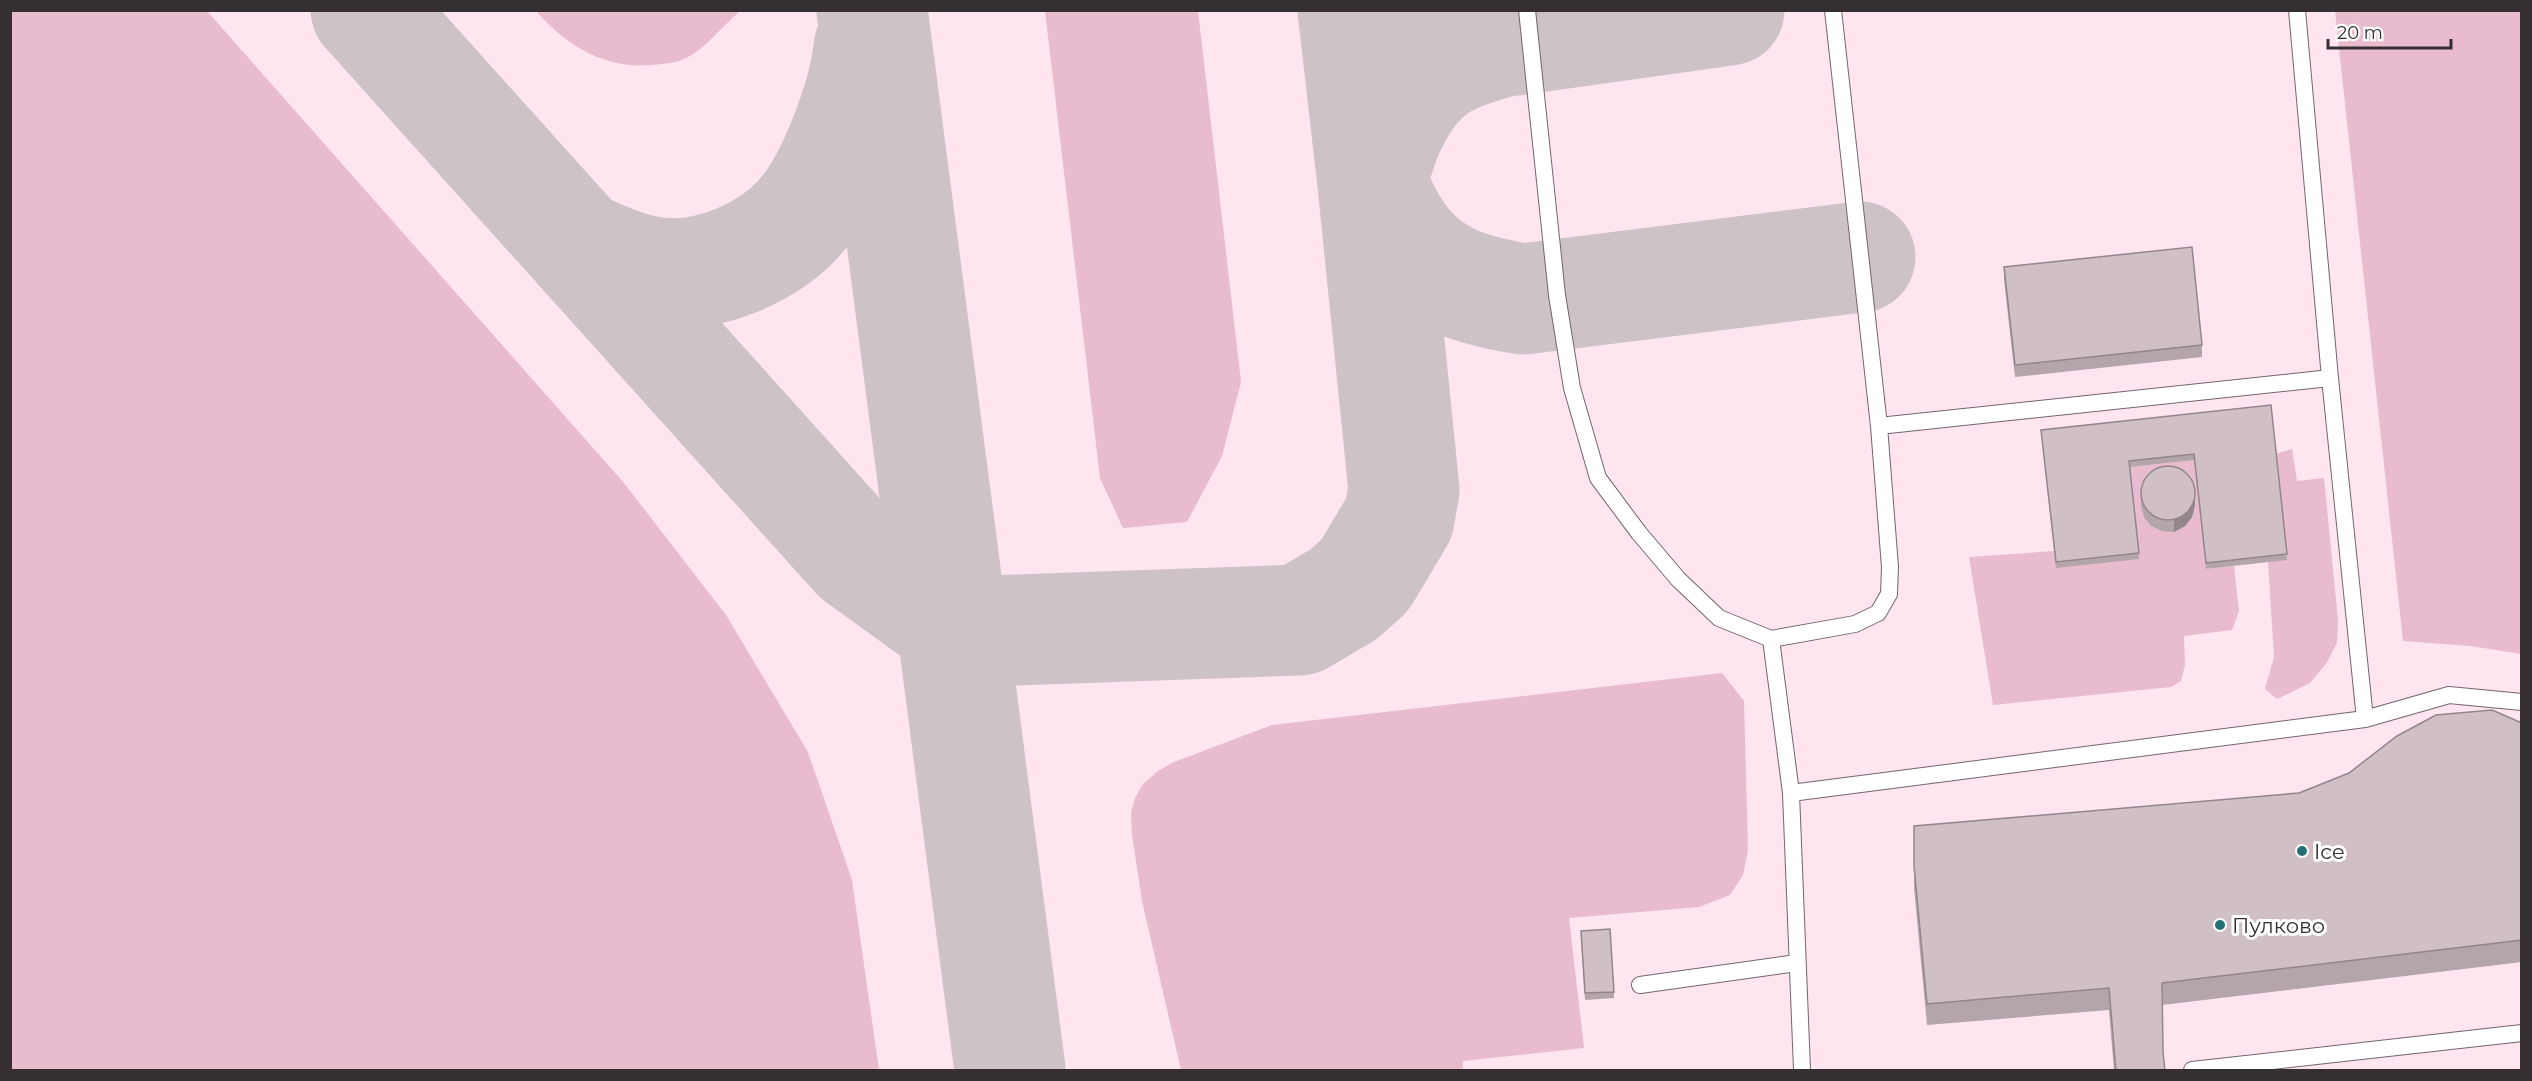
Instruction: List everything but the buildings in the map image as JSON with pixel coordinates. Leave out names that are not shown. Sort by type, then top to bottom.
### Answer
[{"type":"lane","points":[[1527,10],[1557,295],[1572,388],[1598,478],[1672,572],[1719,618],[1772,639],[1855,624],[1878,613],[1889,594],[1890,567],[1879,426],[1833,10]]},
{"type":"lane","points":[[2297,10],[2330,378],[2365,719]]},
{"type":"lane","points":[[1879,426],[2330,378]]},
{"type":"lane","points":[[1772,639],[1791,793],[1802,1071]]},
{"type":"lane","points":[[1791,793],[2365,719],[2449,695],[2522,702]]},
{"type":"lane","points":[[1640,985],[1797,963]]},
{"type":"lane","points":[[2192,1071],[2522,1034]]},
{"type":"shaded area","name":"Пулково","points":[[10,11],[2521,11],[2521,1070],[11,1070]]},
{"type":"shaded area","points":[[10,11],[207,11],[624,483],[726,615],[808,752],[852,880],[879,1070],[11,1070]]},
{"type":"shaded area","points":[[536,11],[740,11],[694,54],[666,64],[635,65],[602,59],[588,53],[560,35]]},
{"type":"shaded area","points":[[1045,11],[1198,11],[1241,382],[1222,456],[1187,522],[1123,528],[1100,478]]},
{"type":"shaded area","points":[[2335,11],[2521,11],[2521,654],[2471,646],[2403,641]]},
{"type":"shaded area","points":[[2292,449],[2297,481],[2324,478],[2338,620],[2337,643],[2326,664],[2310,683],[2277,699],[2265,689],[2274,657],[2268,562],[2275,454]]},
{"type":"shaded area","points":[[2194,460],[2206,569],[2234,566],[2239,611],[2232,630],[2184,636],[2185,665],[2181,681],[2171,687],[1993,705],[1969,557],[2054,551],[2057,568],[2129,467]]},
{"type":"shaded area","points":[[1722,673],[1744,701],[1748,850],[1743,875],[1730,895],[1699,907],[1569,918],[1584,1048],[1463,1061],[1463,1070],[1181,1070],[1142,901],[1132,835],[1131,813],[1135,798],[1143,784],[1158,771],[1174,762],[1272,725]]},
{"type":"taxiway","points":[[366,10],[857,556],[951,624],[990,631],[1300,620],[1344,594],[1365,575],[1399,518],[1404,490],[1353,10]]},
{"type":"taxiway","points":[[872,10],[1010,1070]]},
{"type":"taxiway","points":[[1425,26],[1469,39],[1500,42],[1729,10]]},
{"type":"taxiway","points":[[1500,42],[1456,56],[1426,76],[1396,115],[1376,166],[1374,185],[1389,219],[1414,253],[1445,276],[1482,290],[1524,299],[1860,257]]},
{"type":"taxiway","points":[[578,246],[639,269],[679,274],[717,267],[755,252],[772,242],[800,217],[824,182],[854,113],[869,48]]},
{"type":"place","name":"Ice","points":[[2302,851]]},
{"type":"place","name":"Пулково","points":[[2220,925]]}]
